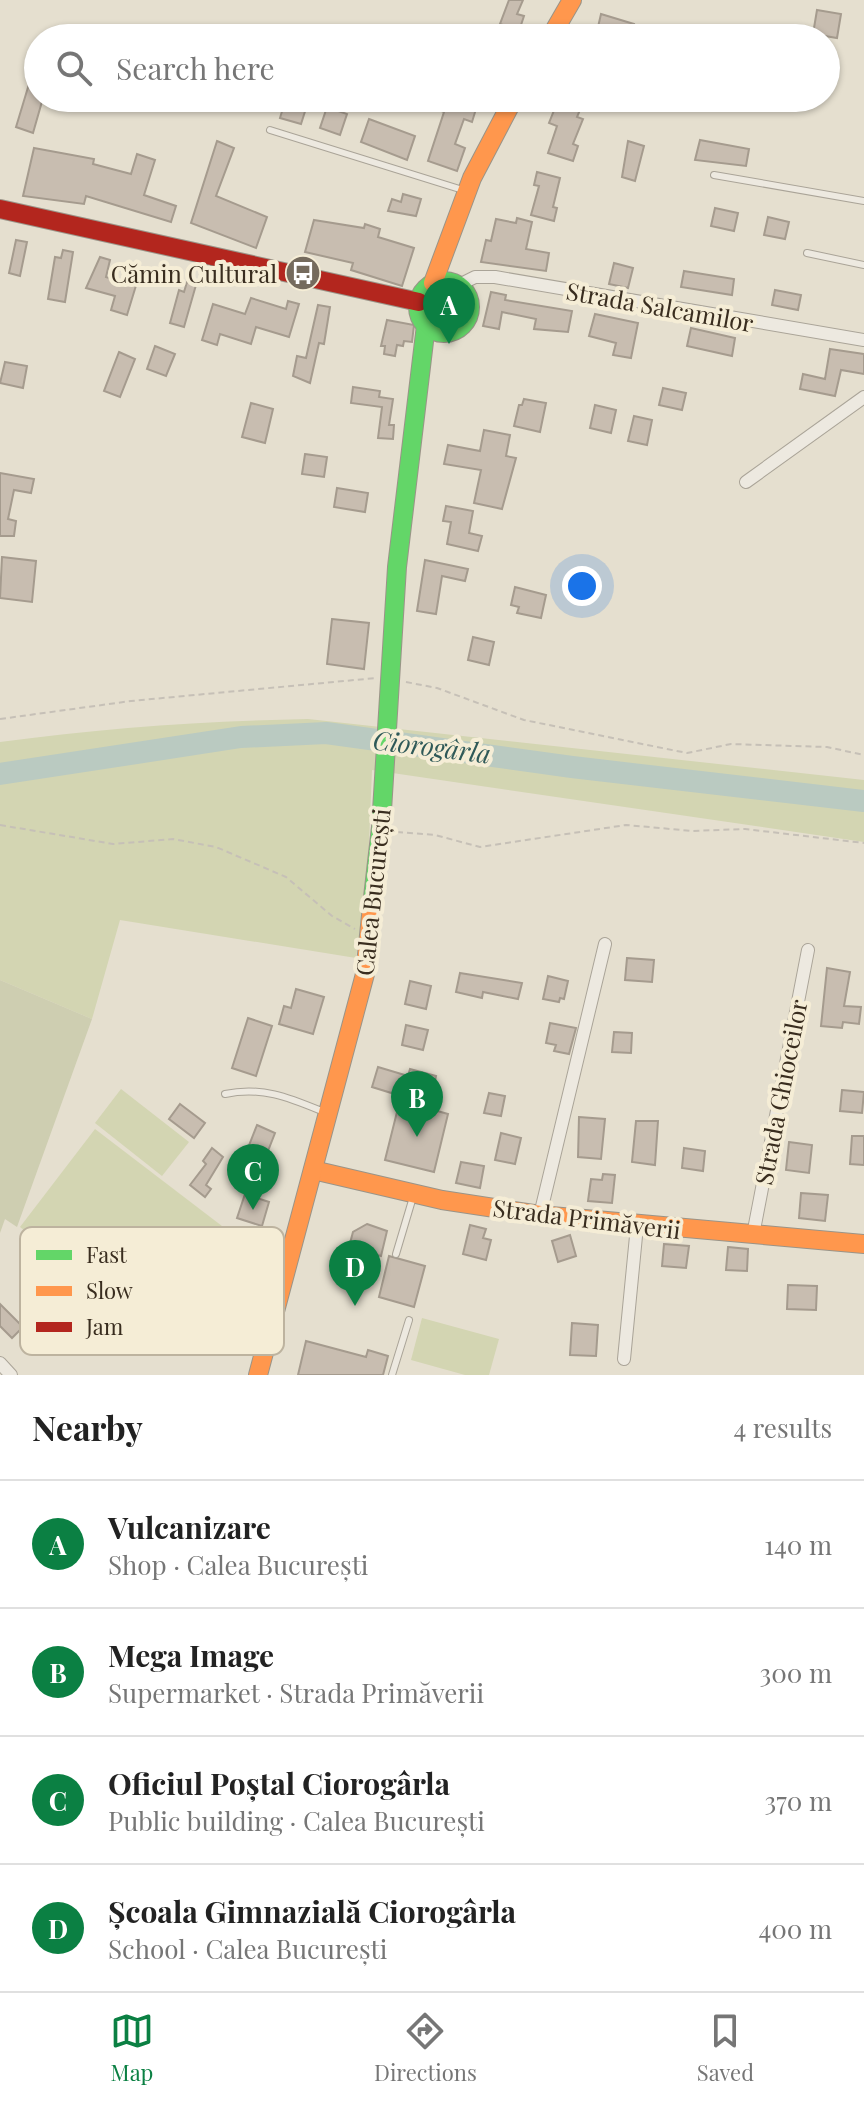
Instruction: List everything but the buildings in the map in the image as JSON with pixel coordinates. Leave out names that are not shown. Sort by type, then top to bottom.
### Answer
[{"type":"main road","points":[[558,24],[572,0]]},
{"type":"main road","points":[[457,217],[456,283],[468,296],[469,314],[459,328],[434,329],[419,315],[419,302],[424,291],[433,283],[466,191],[507,112]]},
{"type":"main road","points":[[0,209],[419,302]]},
{"type":"main road","points":[[433,283],[456,283]]},
{"type":"main road","name":"Calea București","points":[[284,1278],[352,1028],[371,935],[397,567],[418,397],[434,329]]},
{"type":"main road","name":"Strada Primăverii","points":[[313,1170],[414,1194],[540,1215],[864,1244]]},
{"type":"main road","name":"Calea București","points":[[258,1375],[263,1355]]},
{"type":"street","name":"Strada Salcamilor","points":[[456,283],[475,277],[495,277],[864,340]]},
{"type":"street","points":[[746,482],[864,397]]},
{"type":"street","points":[[540,1215],[605,944]]},
{"type":"street","name":"Strada Ghioceilor","points":[[753,1235],[808,950]]},
{"type":"street","points":[[624,1359],[637,1226]]},
{"type":"street","points":[[0,1363],[11,1375]]},
{"type":"lane","points":[[270,130],[466,191]]},
{"type":"lane","points":[[714,175],[864,201]]},
{"type":"lane","points":[[807,253],[864,265]]},
{"type":"lane","points":[[225,1094],[257,1089],[269,1091],[329,1114]]},
{"type":"lane","points":[[396,1254],[414,1194]]},
{"type":"lane","points":[[392,1375],[409,1320]]},
{"type":"path","points":[[0,719],[131,701],[388,684],[437,688],[524,720],[687,753],[731,744],[827,747],[864,755]]},
{"type":"path","points":[[0,825],[113,844],[173,839],[216,847],[286,877],[332,916],[371,935]]},
{"type":"path","points":[[381,827],[408,836],[435,835],[480,847],[626,825],[776,833],[864,843]]},
{"type":"green space","points":[[308,719],[864,780],[864,842],[372,770],[368,867],[356,958],[120,920],[92,1019],[0,980],[0,742],[154,726]]},
{"type":"green space","points":[[0,980],[92,1019],[17,1227],[5,1219],[0,1233]]},
{"type":"green space","points":[[121,1089],[189,1142],[162,1176],[95,1123]]},
{"type":"green space","points":[[95,1129],[223,1227],[20,1227]]},
{"type":"green space","points":[[422,1318],[499,1339],[489,1375],[465,1375],[411,1360]]},
{"type":"waterway","name":"Ciorogârla","points":[[0,774],[241,737],[326,733],[572,767],[864,801]]},
{"type":"traffic: fast","points":[[444,281],[462,289],[470,307],[462,325],[444,333],[426,325],[418,307],[426,289],[444,281]]},
{"type":"traffic: fast","points":[[372,906],[381,827],[397,567],[426,325]]},
{"type":"traffic: slow","points":[[558,24],[572,0]]},
{"type":"traffic: slow","points":[[433,283],[472,178],[507,112]]},
{"type":"traffic: slow","points":[[284,1278],[365,974],[372,906]]},
{"type":"traffic: slow","points":[[313,1170],[442,1200],[540,1215],[864,1244]]},
{"type":"traffic: slow","points":[[258,1375],[263,1355]]},
{"type":"traffic: jam","points":[[0,209],[419,302]]},
{"type":"place","name":"Cămin Cultural","points":[[303,273]]},
{"type":"place","name":"Vulcanizare","points":[[449,344]]},
{"type":"place","name":"Mega Image","points":[[417,1137]]},
{"type":"place","name":"Oficiul Poștal Ciorogârla","points":[[253,1210]]},
{"type":"place","name":"Școala Gimnazială Ciorogârla","points":[[355,1306]]}]
